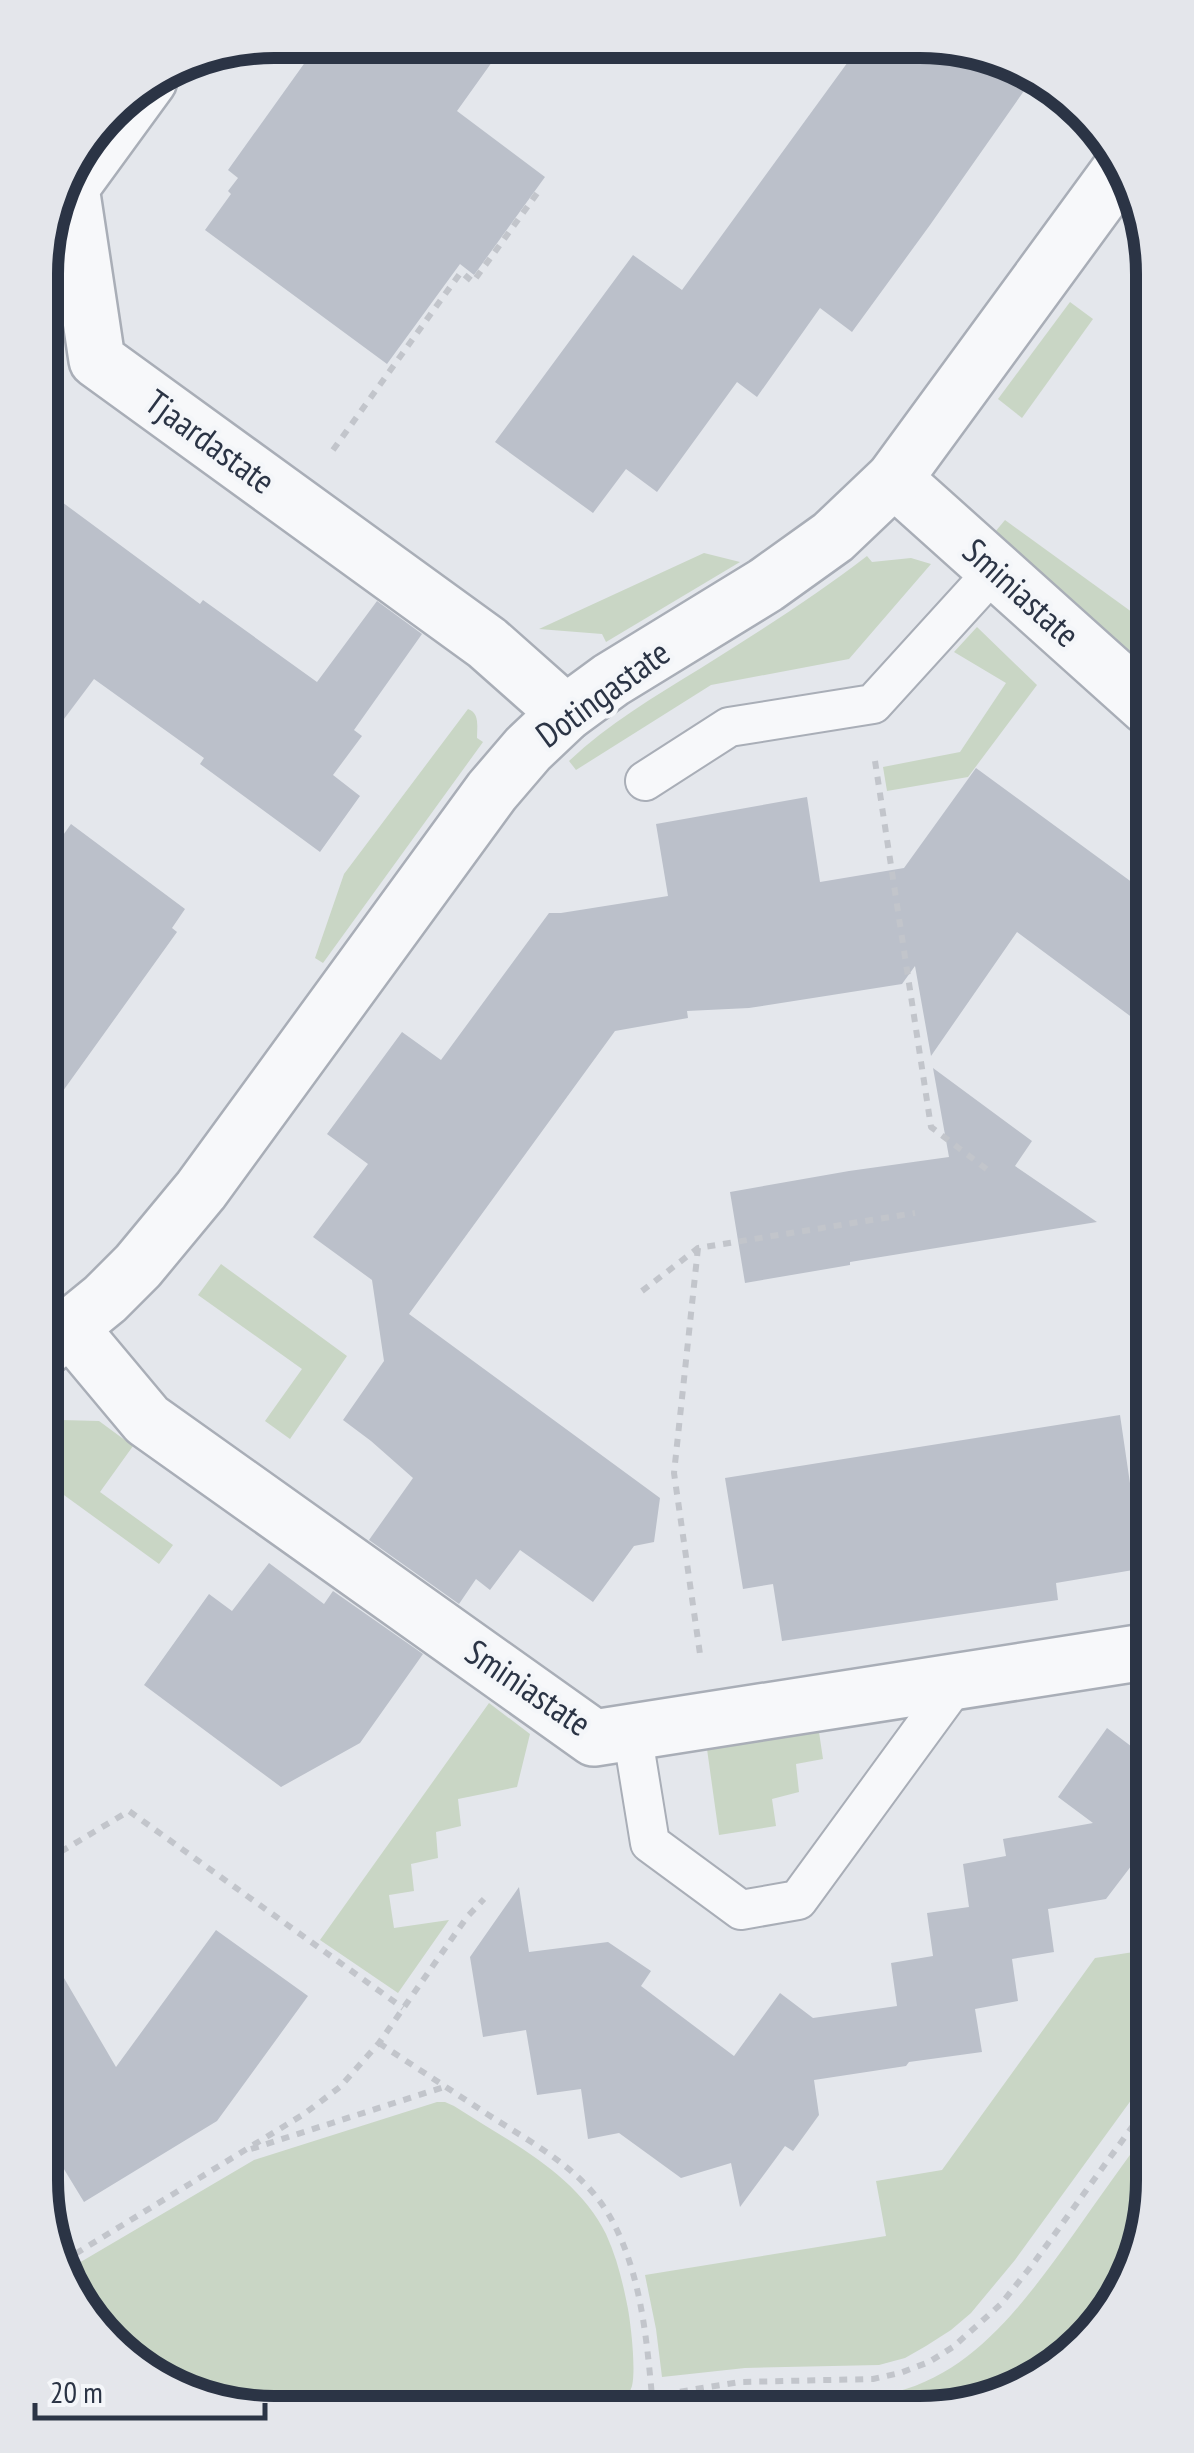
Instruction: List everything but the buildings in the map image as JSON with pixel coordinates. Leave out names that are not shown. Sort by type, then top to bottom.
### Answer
[{"type":"street","name":"Tjaardastate","points":[[85,168],[109,135]]},
{"type":"street","name":"Dotingastate","points":[[58,1338],[138,1266],[201,1190],[492,791],[528,749],[566,713],[611,680],[766,585],[833,537],[894,479],[1114,178]]},
{"type":"street","name":"Tjaardastate","points":[[72,196],[97,360],[487,643],[566,713]]},
{"type":"street","name":"Sminiastate","points":[[894,479],[1136,696]]},
{"type":"street","name":"Sminiastate","points":[[58,1338],[148,1420],[594,1738],[1136,1653]]},
{"type":"lane","points":[[645,782],[729,727],[873,704],[995,570]]},
{"type":"lane","points":[[632,1732],[650,1844],[741,1910],[798,1900],[958,1681]]},
{"type":"path","points":[[329,456],[461,272],[473,282],[542,188]]},
{"type":"path","points":[[876,768],[931,1127],[989,1171]]},
{"type":"path","points":[[642,1291],[698,1248],[914,1213]]},
{"type":"path","points":[[698,1248],[674,1473],[709,1720]]},
{"type":"path","points":[[58,1853],[129,1811],[402,2008]]},
{"type":"path","points":[[72,2256],[304,2114],[340,2087],[379,2043],[467,1917],[484,1899]]},
{"type":"path","points":[[379,2043],[558,2159],[592,2191],[609,2215],[635,2277],[652,2396],[740,2382],[874,2379],[900,2373],[953,2348],[1001,2304],[1136,2122]]},
{"type":"path","points":[[238,2153],[445,2086]]},
{"type":"green space","points":[[1070,302],[1093,319],[1022,418],[998,399]]},
{"type":"green space","points":[[1005,520],[1136,615],[1136,661],[1134,663],[995,532]]},
{"type":"green space","points":[[704,553],[740,562],[606,642],[602,634],[539,629]]},
{"type":"green space","points":[[867,556],[872,562],[911,558],[931,564],[849,659],[711,685],[576,770],[569,761],[632,711],[786,614]]},
{"type":"green space","points":[[977,627],[1037,685],[968,777],[887,791],[883,767],[960,752],[1006,683],[954,652]]},
{"type":"green space","points":[[468,709],[476,717],[477,738],[483,742],[323,963],[315,958],[344,874]]},
{"type":"green space","points":[[221,1264],[347,1356],[290,1439],[265,1421],[302,1369],[198,1295]]},
{"type":"green space","points":[[99,1421],[133,1446],[100,1492],[173,1545],[159,1564],[58,1491],[58,1422]]},
{"type":"green space","points":[[489,1703],[530,1734],[517,1787],[458,1799],[461,1826],[436,1832],[438,1858],[411,1864],[414,1891],[389,1895],[394,1928],[449,1920],[398,1993],[320,1940]]},
{"type":"green space","points":[[819,1732],[823,1759],[796,1764],[799,1792],[772,1799],[776,1826],[719,1835],[707,1749]]},
{"type":"green space","points":[[1136,1952],[1136,2093],[1015,2260],[971,2313],[905,2358],[879,2365],[745,2368],[662,2377],[645,2275],[886,2236],[876,2181],[942,2170],[1095,1958]]},
{"type":"green space","points":[[437,2102],[454,2106],[518,2146],[578,2194],[606,2234],[629,2316],[633,2379],[628,2396],[273,2396],[217,2388],[165,2367],[142,2351],[102,2311],[76,2265],[254,2160]]},
{"type":"green space","points":[[1136,2147],[1136,2194],[1125,2249],[1100,2300],[1073,2332],[1041,2359],[990,2384],[949,2394],[872,2396],[917,2385],[970,2354],[1015,2310]]}]
